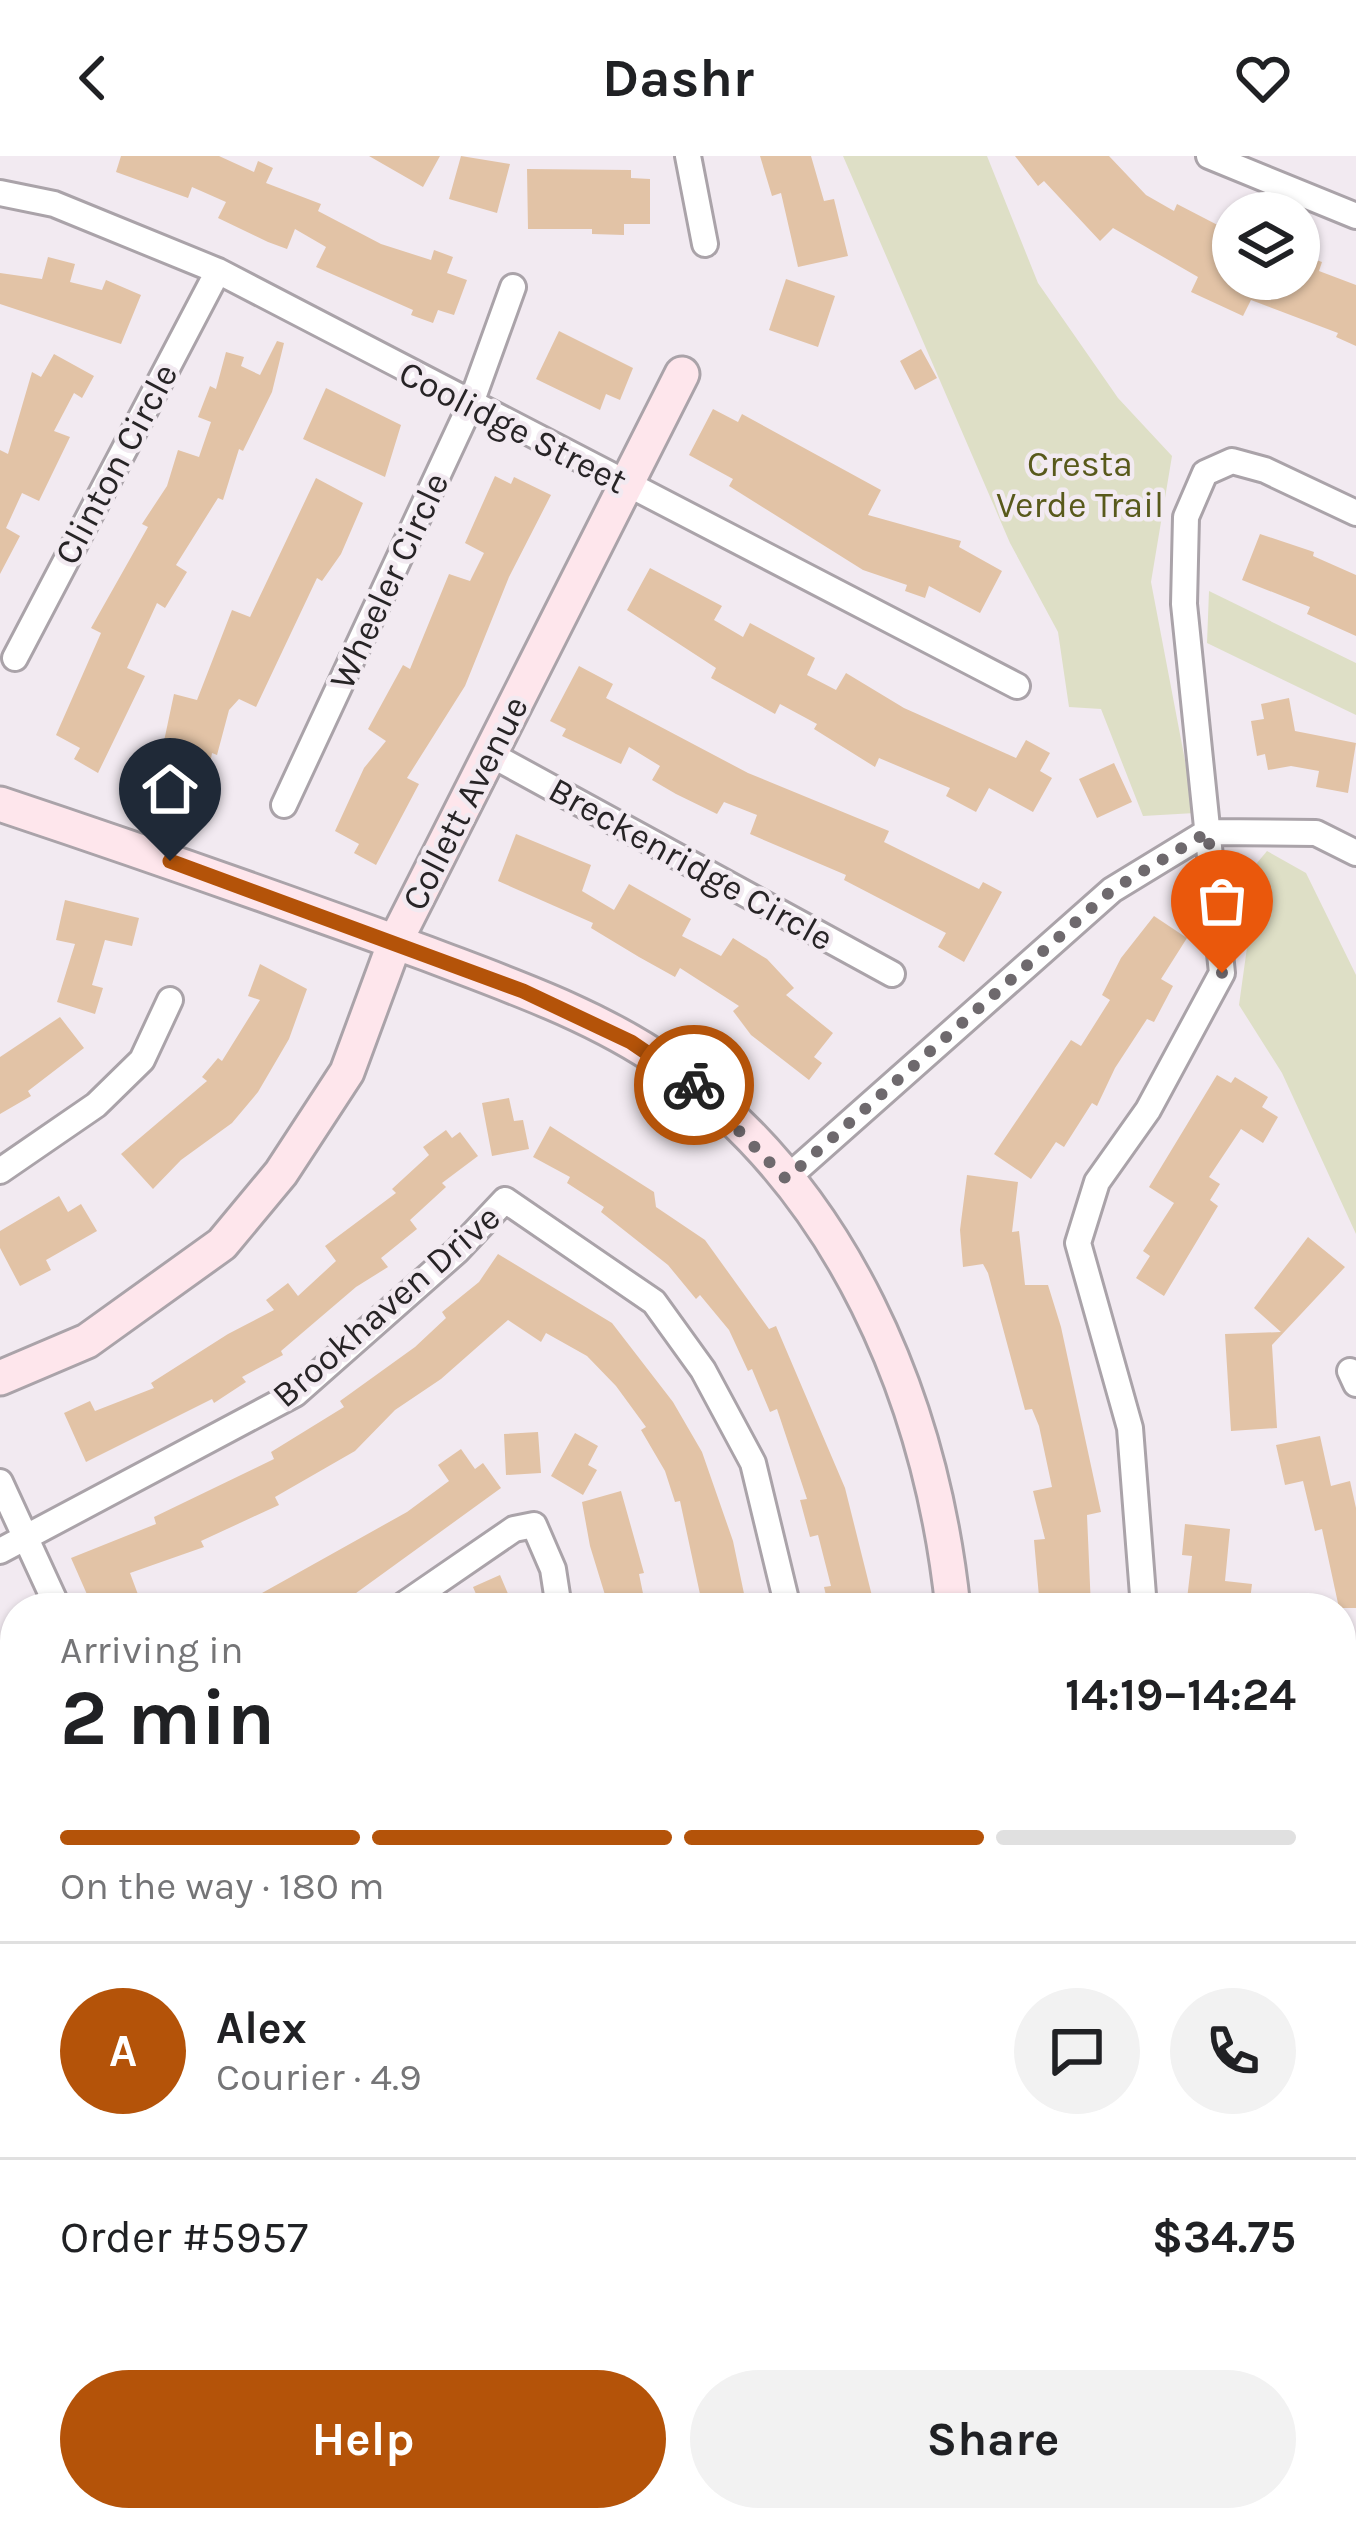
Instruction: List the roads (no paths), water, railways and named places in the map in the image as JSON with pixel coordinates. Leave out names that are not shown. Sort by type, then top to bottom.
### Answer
[{"type":"main road","name":"Collett Avenue","points":[[0,1378],[87,1341],[223,1244],[281,1173],[347,1072],[395,942],[682,374]]},
{"type":"main road","points":[[0,804],[523,991],[631,1042],[699,1089],[786,1179],[841,1254],[902,1376],[937,1489],[951,1593]]},
{"type":"street","points":[[688,156],[705,244]]},
{"type":"street","points":[[1209,156],[1356,216]]},
{"type":"street","name":"Coolidge Street","points":[[0,193],[54,204],[218,271],[470,406],[1017,686]]},
{"type":"street","name":"Clinton Circle","points":[[15,658],[218,271]]},
{"type":"street","name":"Wheeler Circle","points":[[284,805],[470,406],[513,287]]},
{"type":"street","points":[[1143,1593],[1130,1428],[1078,1243],[1097,1182],[1148,1110],[1222,973],[1184,604],[1186,517],[1204,473],[1232,460],[1265,470],[1356,513]]},
{"type":"street","name":"Breckenridge Circle","points":[[490,754],[892,974]]},
{"type":"street","points":[[786,1179],[1112,890],[1208,832],[1316,833],[1356,853]]},
{"type":"street","points":[[0,1172],[96,1105],[142,1060],[170,1000]]},
{"type":"street","name":"Brookhaven Drive","points":[[0,1551],[153,1474],[295,1394],[457,1250],[505,1200],[654,1301],[703,1370],[753,1463],[784,1593]]},
{"type":"street","points":[[0,1482],[51,1593]]},
{"type":"street","points":[[421,1593],[514,1529],[534,1526],[553,1570],[557,1593]]},
{"type":"park label","name":"Cresta Verde Trail","points":[[1080,484]]}]
